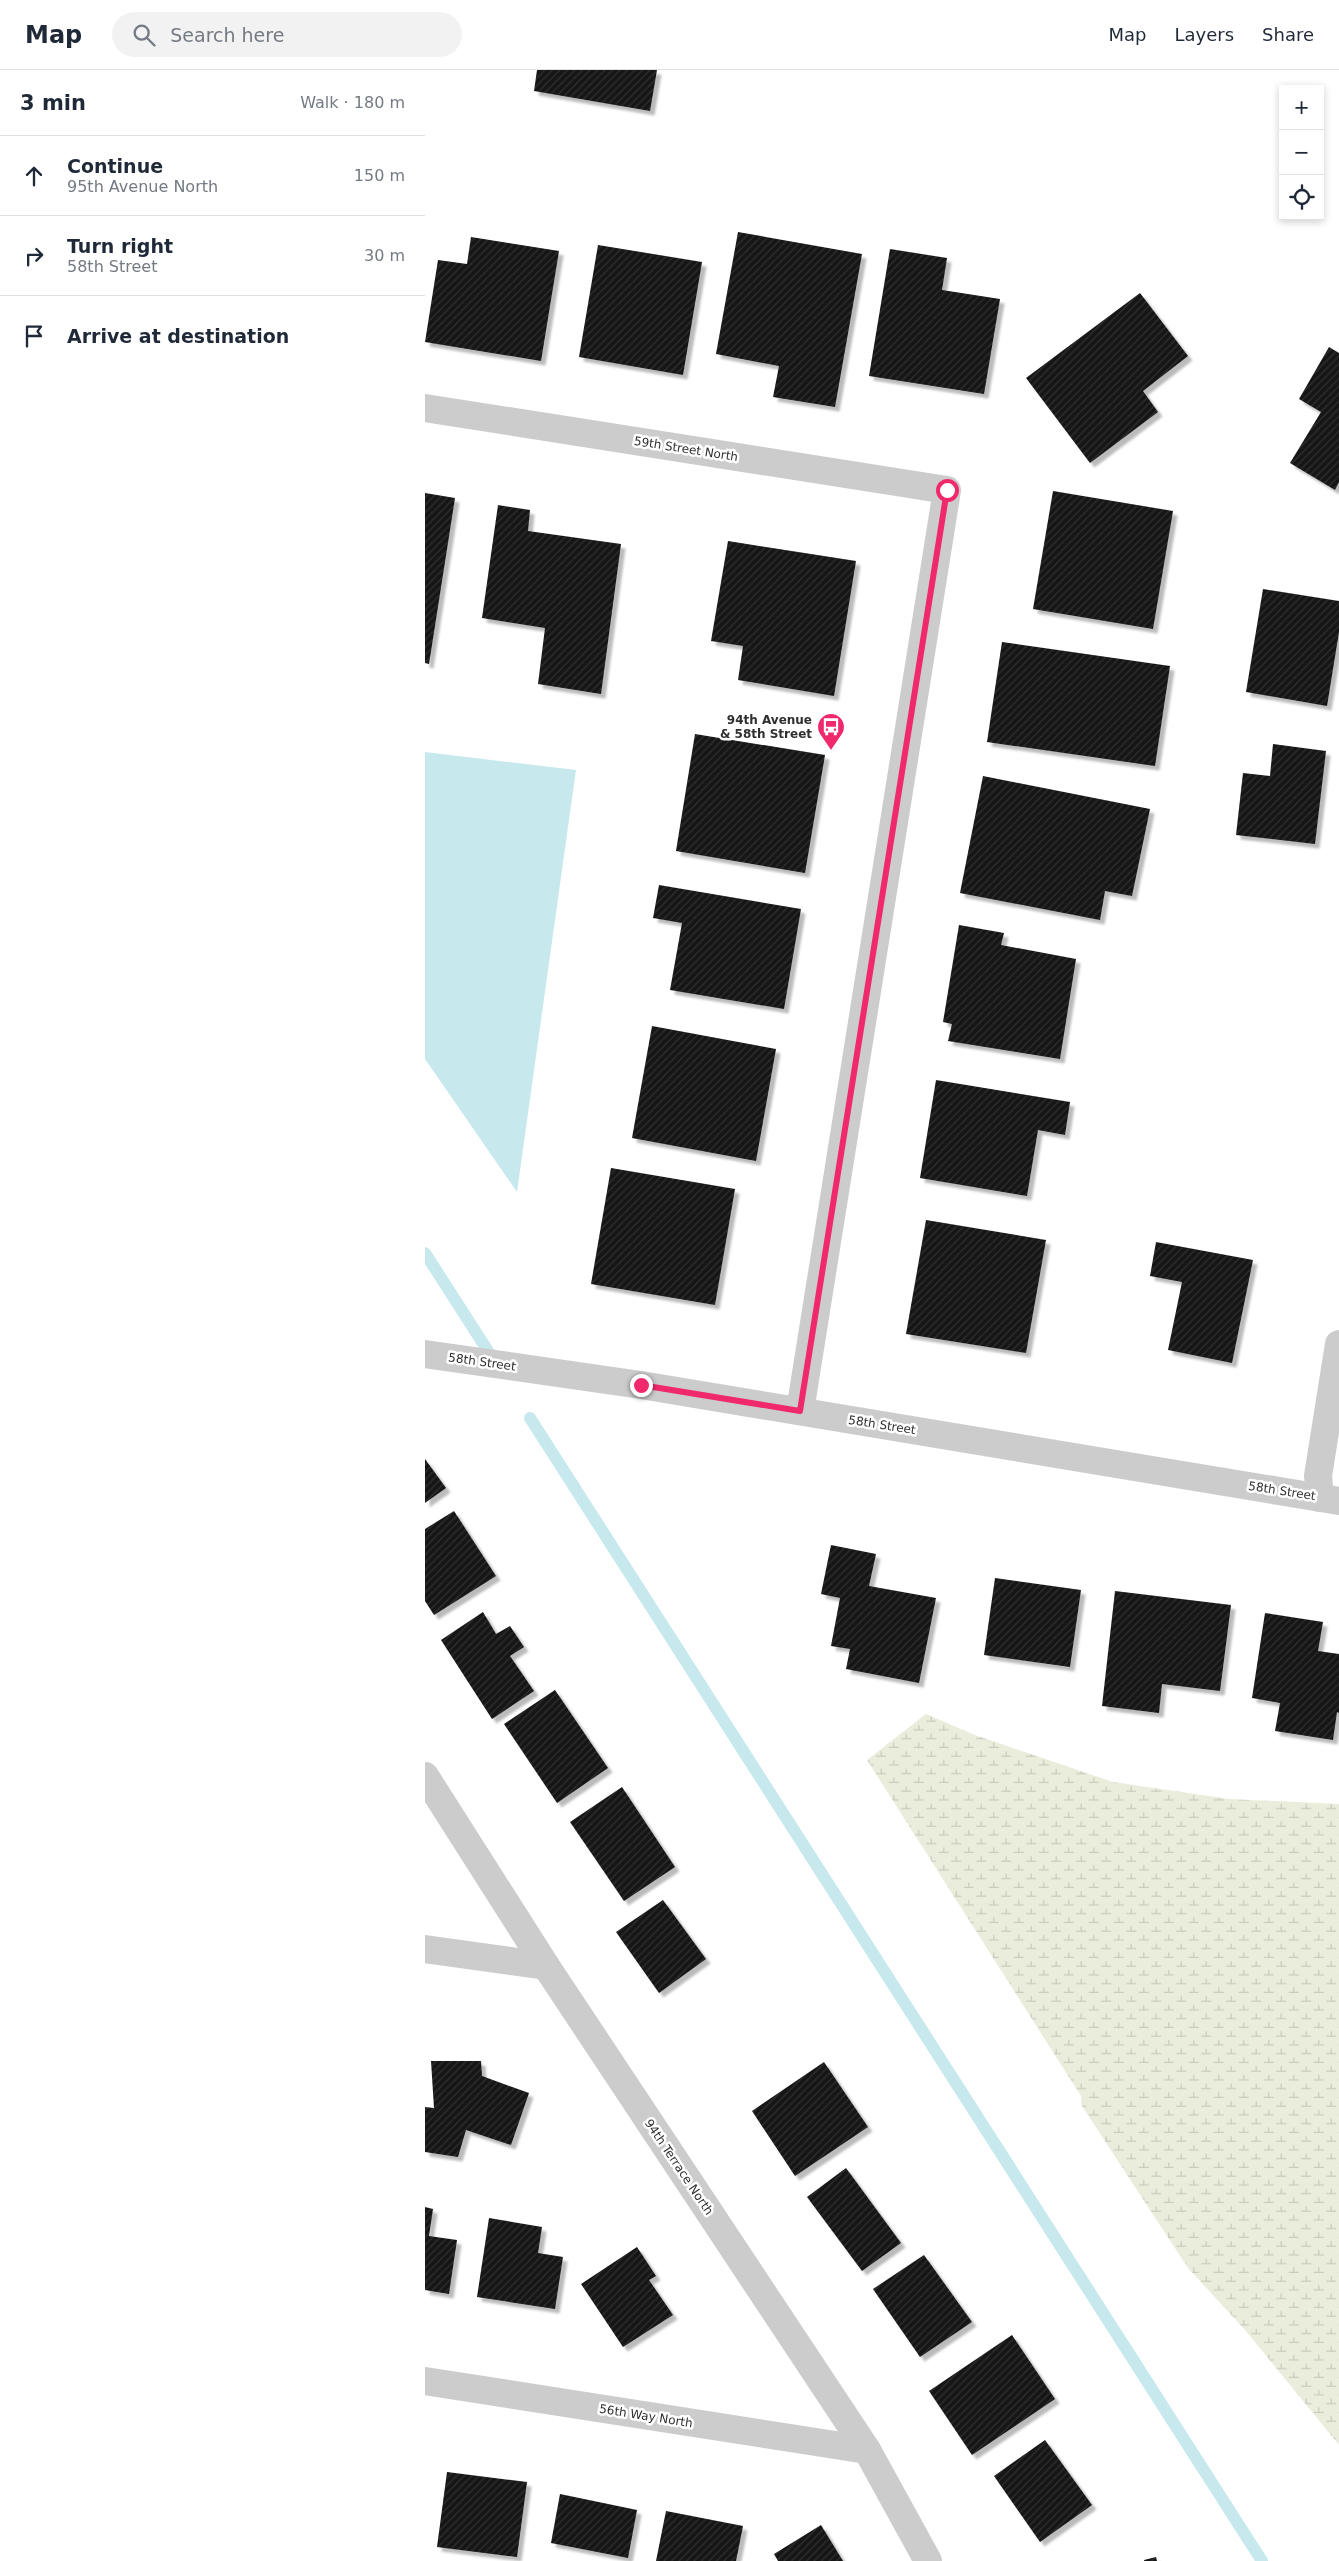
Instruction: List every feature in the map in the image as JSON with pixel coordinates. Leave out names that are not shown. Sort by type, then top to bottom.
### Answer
[{"type":"street","name":"59th Street North","points":[[425,408],[947,490],[800,1411]]},
{"type":"street","points":[[1330,1499],[1318,1476],[1339,1344]]},
{"type":"street","name":"58th Street","points":[[428,1354],[641,1385],[1330,1499]]},
{"type":"street","name":"94th Terrace North","points":[[425,1776],[546,1966],[867,2450],[928,2561]]},
{"type":"street","points":[[425,1949],[546,1966]]},
{"type":"street","name":"56th Way North","points":[[425,2381],[867,2450]]},
{"type":"green space","points":[[926,1714],[975,1735],[1113,1782],[1229,1799],[1339,1804],[1339,2445],[1245,2330],[1188,2268],[1082,2106],[1081,2096],[867,1760]]},
{"type":"water","points":[[425,752],[576,770],[517,1192],[425,1059]]},
{"type":"building","points":[[537,70],[657,70],[650,111],[534,91]]},
{"type":"building","points":[[738,232],[862,254],[835,407],[773,397],[779,366],[716,354]]},
{"type":"building","points":[[471,237],[559,251],[541,361],[425,342],[438,260],[467,264]]},
{"type":"building","points":[[598,245],[702,262],[683,375],[579,357]]},
{"type":"building","points":[[890,249],[947,258],[942,290],[1000,299],[984,394],[869,376]]},
{"type":"building","points":[[1140,293],[1188,356],[1143,391],[1158,412],[1090,463],[1026,378]]},
{"type":"building","points":[[1329,347],[1339,353],[1339,482],[1335,490],[1290,463],[1321,412],[1299,399]]},
{"type":"building","points":[[1053,491],[1173,511],[1153,629],[1033,609]]},
{"type":"building","points":[[425,493],[455,498],[429,664],[425,663]]},
{"type":"building","points":[[498,505],[530,510],[528,531],[621,544],[601,694],[538,684],[545,628],[482,618]]},
{"type":"building","points":[[728,541],[856,561],[834,696],[738,680],[743,646],[711,641]]},
{"type":"building","points":[[1263,589],[1339,601],[1339,632],[1327,706],[1246,692]]},
{"type":"building","points":[[1002,642],[1170,666],[1155,766],[987,742]]},
{"type":"building","points":[[695,734],[825,755],[805,873],[676,851]]},
{"type":"building","points":[[1273,744],[1326,751],[1315,844],[1236,835],[1243,773],[1270,776]]},
{"type":"building","points":[[983,776],[1150,809],[1132,896],[1105,891],[1100,920],[960,893]]},
{"type":"building","points":[[659,885],[801,909],[784,1009],[670,990],[682,923],[653,918]]},
{"type":"building","points":[[959,925],[1004,933],[1001,945],[1076,959],[1060,1059],[948,1041],[952,1024],[943,1022]]},
{"type":"building","points":[[652,1026],[776,1049],[756,1161],[632,1138]]},
{"type":"building","points":[[936,1080],[1070,1102],[1065,1135],[1038,1130],[1027,1196],[920,1178]]},
{"type":"building","points":[[611,1168],[735,1189],[715,1305],[591,1284]]},
{"type":"building","points":[[926,1220],[1046,1240],[1026,1353],[906,1334]]},
{"type":"building","points":[[1156,1242],[1253,1260],[1232,1363],[1168,1350],[1182,1282],[1150,1276]]},
{"type":"building","points":[[425,1459],[446,1488],[425,1503]]},
{"type":"building","points":[[454,1511],[496,1576],[434,1615],[425,1601],[425,1529]]},
{"type":"building","points":[[831,1545],[876,1554],[869,1586],[936,1598],[919,1683],[846,1669],[850,1649],[831,1646],[840,1598],[821,1594]]},
{"type":"building","points":[[995,1578],[1081,1590],[1070,1667],[984,1655]]},
{"type":"building","points":[[1115,1591],[1231,1605],[1220,1691],[1162,1684],[1159,1713],[1102,1706]]},
{"type":"building","points":[[483,1612],[496,1634],[510,1626],[524,1647],[510,1656],[534,1691],[492,1719],[441,1640]]},
{"type":"building","points":[[1265,1613],[1323,1622],[1318,1651],[1339,1654],[1339,1713],[1337,1712],[1333,1740],[1275,1731],[1280,1703],[1252,1698]]},
{"type":"building","points":[[555,1690],[608,1768],[557,1803],[504,1724]]},
{"type":"building","points":[[622,1787],[675,1867],[624,1901],[570,1822]]},
{"type":"building","points":[[663,1900],[706,1959],[659,1993],[616,1932]]},
{"type":"building","points":[[431,2061],[481,2061],[482,2076],[529,2093],[511,2145],[466,2130],[458,2157],[425,2152],[425,2107],[434,2108]]},
{"type":"building","points":[[824,2062],[868,2127],[795,2176],[752,2111]]},
{"type":"building","points":[[846,2168],[901,2243],[862,2271],[807,2197]]},
{"type":"building","points":[[425,2207],[433,2209],[429,2236],[457,2240],[449,2294],[425,2290]]},
{"type":"building","points":[[489,2218],[542,2227],[538,2253],[563,2257],[555,2309],[477,2297]]},
{"type":"building","points":[[637,2247],[656,2276],[649,2280],[673,2315],[623,2347],[581,2284]]},
{"type":"building","points":[[924,2255],[972,2322],[920,2357],[873,2289]]},
{"type":"building","points":[[1012,2335],[1055,2399],[972,2455],[929,2391]]},
{"type":"building","points":[[1045,2440],[1092,2505],[1040,2542],[994,2476]]},
{"type":"building","points":[[447,2472],[527,2482],[517,2557],[437,2547]]},
{"type":"building","points":[[560,2494],[637,2510],[628,2558],[551,2543]]},
{"type":"building","points":[[666,2511],[743,2526],[736,2561],[656,2561]]},
{"type":"building","points":[[821,2525],[843,2561],[778,2561],[774,2554]]},
{"type":"building","points":[[1156,2557],[1157,2561],[1144,2561],[1144,2560]]},
{"type":"waterway","points":[[425,1253],[495,1362]]},
{"type":"waterway","points":[[530,1418],[1262,2561]]},
{"type":"place","name":"94th Avenue & 58th Street","points":[[831,751]]},
{"type":"route","points":[[641,1385],[800,1411],[947,490]]}]
